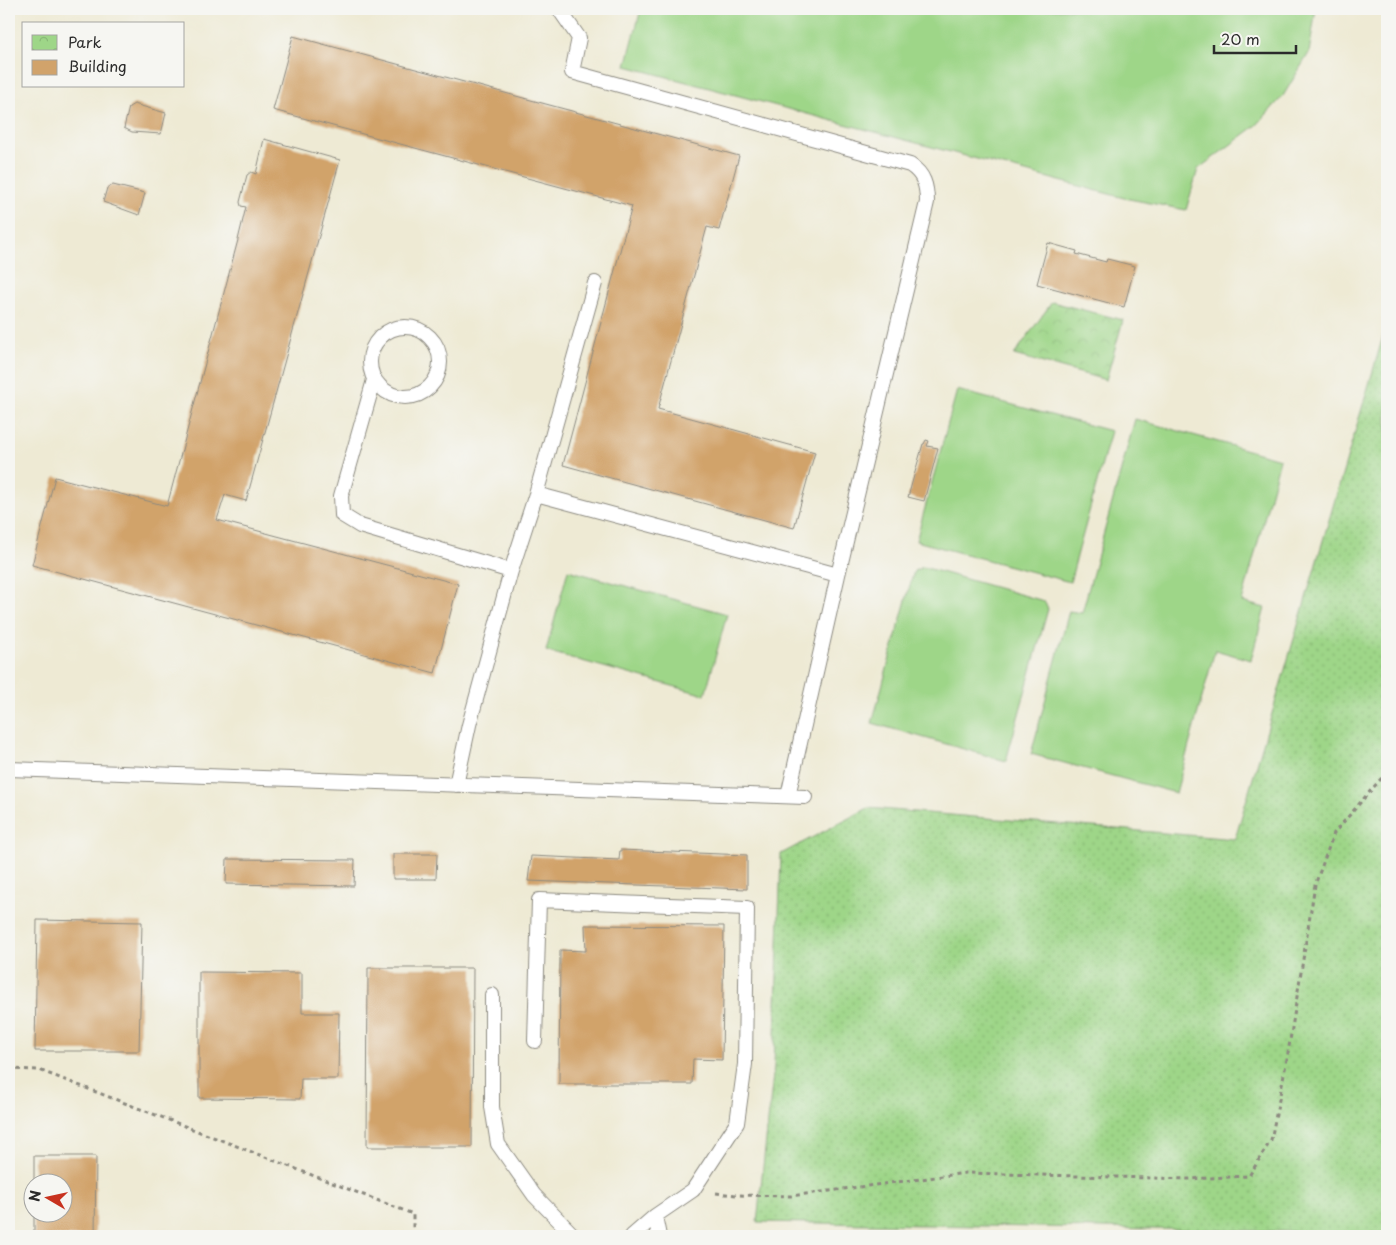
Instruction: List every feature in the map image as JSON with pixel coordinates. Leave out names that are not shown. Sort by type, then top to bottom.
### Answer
[{"type":"lane","points":[[559,9],[579,38],[572,72],[910,165],[916,169],[925,182],[927,202],[838,575],[788,796]]},
{"type":"lane","points":[[456,785],[469,725],[511,571],[536,494],[594,283]]},
{"type":"lane","points":[[374,380],[381,389],[401,398],[423,393],[432,386],[438,376],[440,354],[436,344],[428,334],[417,328],[405,326],[393,328],[382,335],[374,344],[370,356],[370,368],[374,380],[341,496],[342,516],[360,526],[511,571]]},
{"type":"lane","points":[[536,494],[838,575]]},
{"type":"lane","points":[[9,769],[804,797]]},
{"type":"lane","points":[[535,1041],[539,900],[747,908],[745,1064],[738,1123],[693,1190],[655,1216],[632,1236]]},
{"type":"lane","points":[[492,995],[492,1107],[498,1144],[534,1196],[574,1236]]},
{"type":"lane","points":[[655,1216],[659,1236]]},
{"type":"path","points":[[693,1190],[736,1195],[791,1196],[966,1173],[1189,1179],[1249,1176],[1271,1140],[1287,1059],[1315,884],[1334,833],[1387,773]]},
{"type":"path","points":[[9,1069],[39,1070],[413,1214],[413,1236]]},
{"type":"green space","points":[[641,9],[1316,9],[1309,53],[1283,96],[1257,125],[1198,169],[1186,210],[1124,198],[626,66]]},
{"type":"green space","points":[[1052,302],[1123,320],[1106,380],[1014,355]]},
{"type":"green space","points":[[1387,323],[1387,1236],[1322,1236],[1323,1232],[757,1222],[774,1066],[781,854],[868,808],[1235,839]]},
{"type":"green space","points":[[957,390],[1111,431],[1070,582],[916,541]]},
{"type":"green space","points":[[1135,419],[1280,459],[1242,602],[1265,608],[1251,660],[1215,650],[1176,793],[1031,754],[1069,611],[1082,613]]},
{"type":"green space","points":[[923,567],[1044,601],[1048,609],[1006,761],[872,723],[914,571]]},
{"type":"green space","points":[[568,570],[727,614],[705,695],[546,651]]},
{"type":"building","points":[[293,36],[739,156],[719,230],[707,227],[658,409],[815,452],[794,528],[563,465],[632,206],[273,110]]},
{"type":"building","points":[[134,104],[166,113],[161,134],[132,132],[124,128],[129,107]]},
{"type":"building","points":[[264,139],[340,160],[246,501],[225,495],[217,520],[458,584],[435,673],[32,565],[55,477],[167,506],[246,207],[241,206],[240,202],[247,175],[251,172],[256,174]]},
{"type":"building","points":[[113,185],[145,193],[139,215],[103,202],[107,188]]},
{"type":"building","points":[[1048,243],[1077,251],[1076,254],[1106,262],[1107,259],[1135,266],[1124,307],[1037,284]]},
{"type":"building","points":[[926,440],[929,441],[927,446],[938,448],[924,501],[908,497],[923,444]]},
{"type":"building","points":[[620,850],[747,855],[747,889],[528,881],[531,856],[619,860]]},
{"type":"building","points":[[393,854],[437,854],[436,879],[393,879]]},
{"type":"building","points":[[227,859],[355,860],[354,886],[226,884]]},
{"type":"building","points":[[37,920],[142,922],[139,1051],[35,1051]]},
{"type":"building","points":[[585,925],[724,926],[722,1060],[693,1059],[692,1084],[559,1084],[560,950],[586,951]]},
{"type":"building","points":[[368,968],[473,968],[472,1147],[367,1147]]},
{"type":"building","points":[[199,972],[302,973],[302,1013],[339,1013],[338,1079],[301,1079],[300,1099],[199,1098]]},
{"type":"building","points":[[34,1156],[96,1156],[95,1236],[34,1236],[34,1222],[72,1222],[72,1172],[34,1172]]}]
